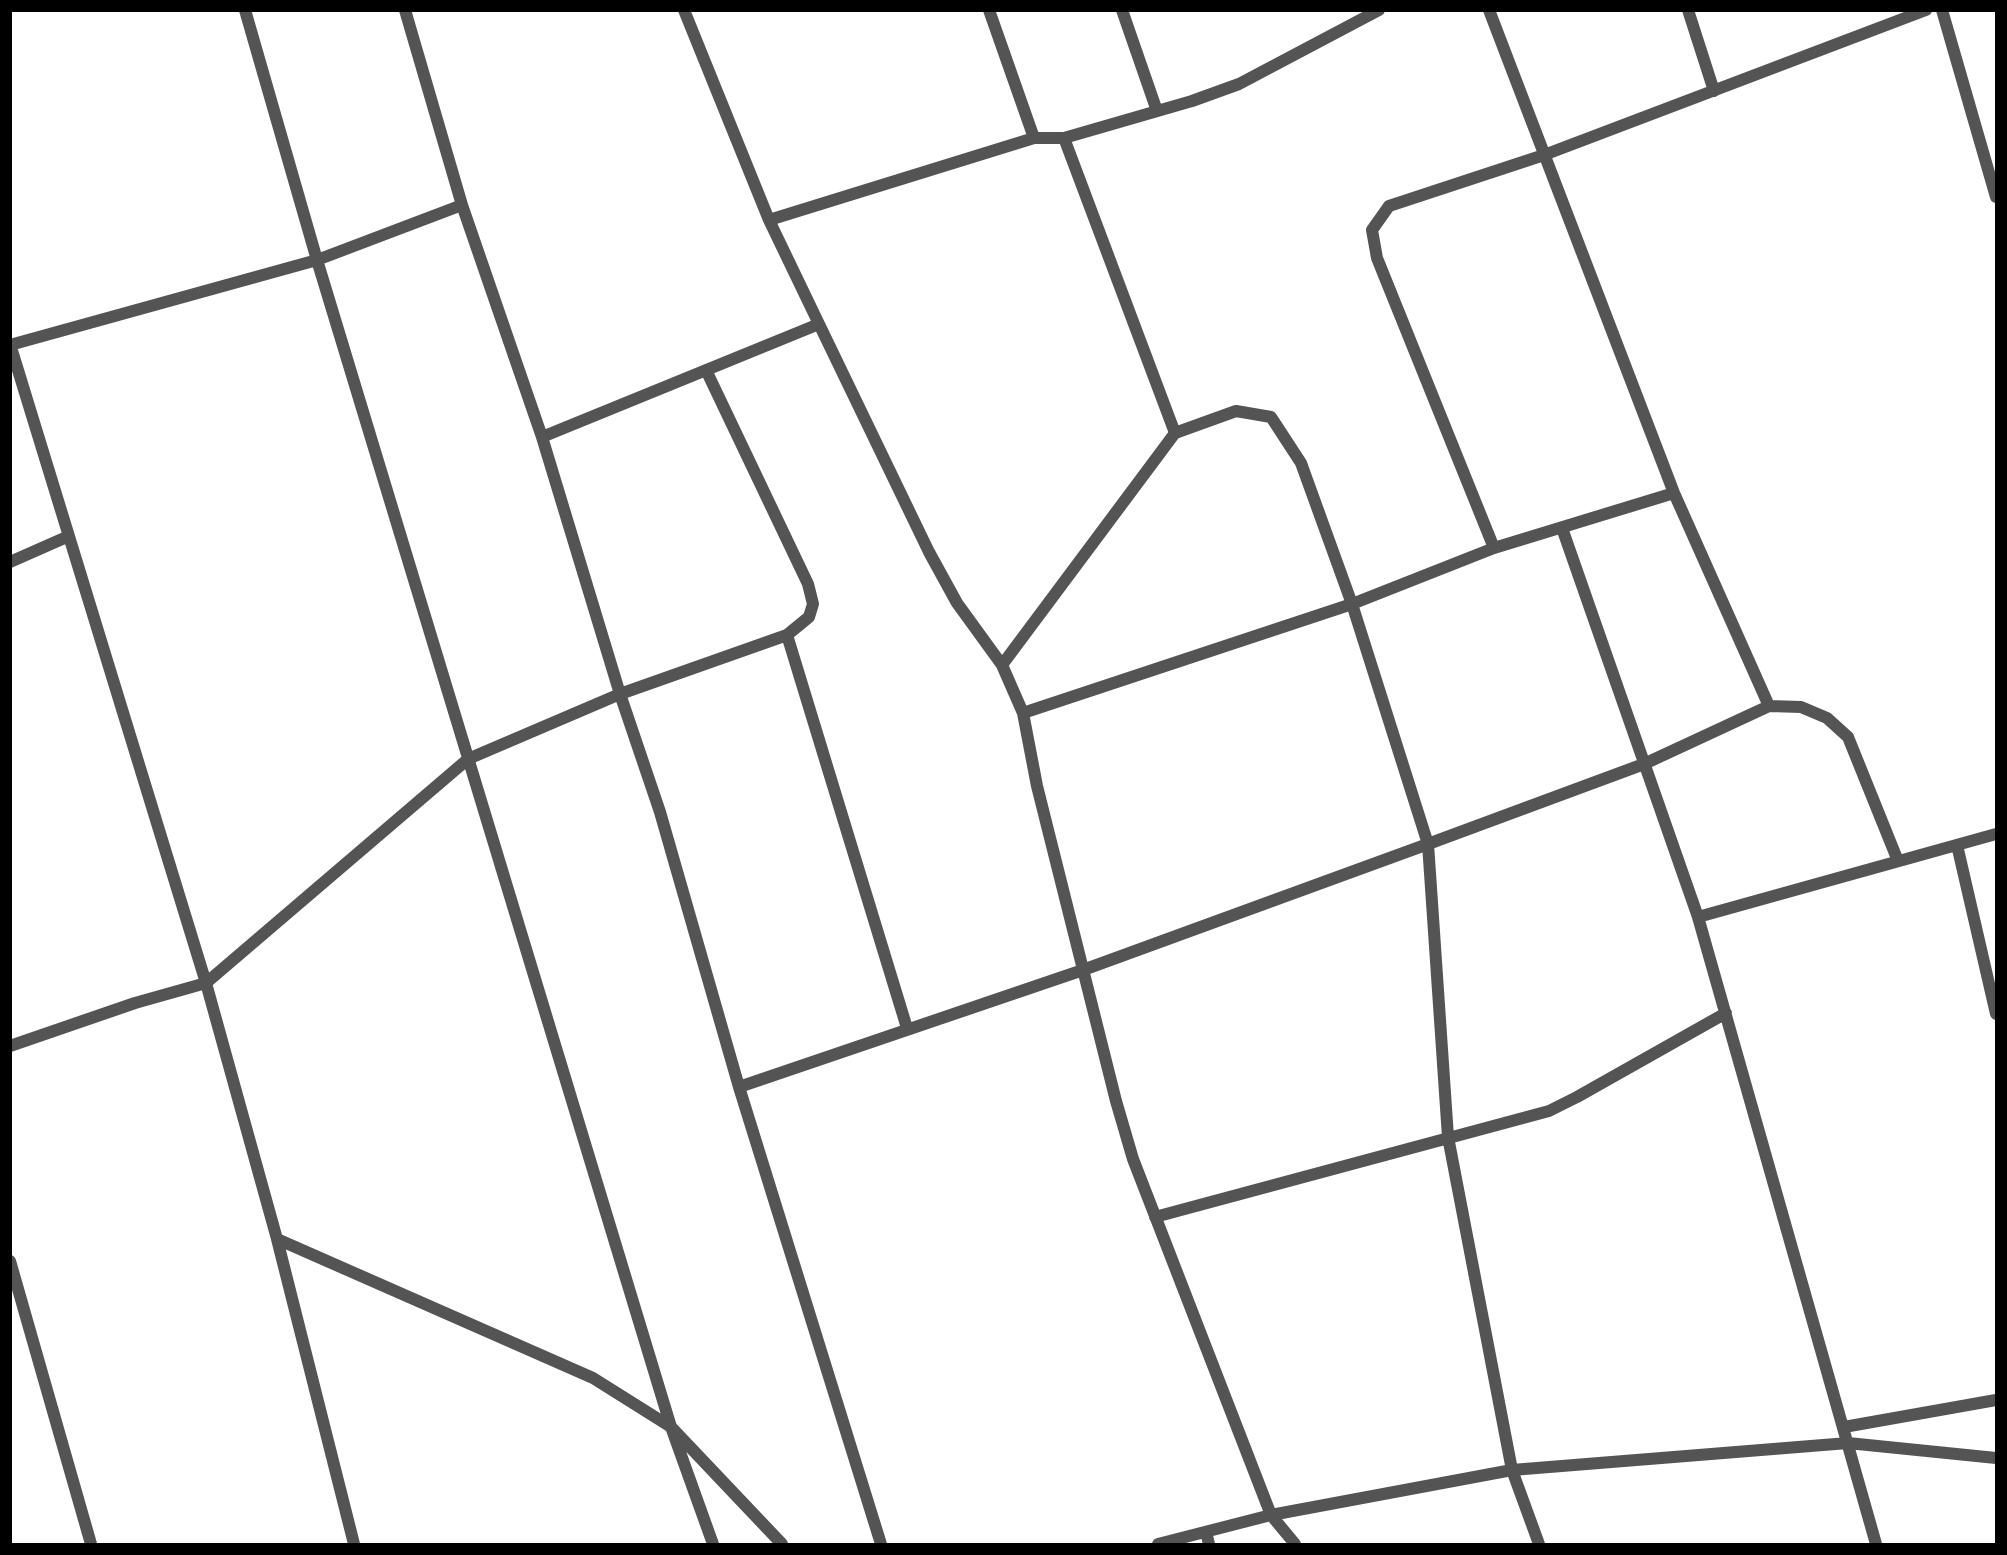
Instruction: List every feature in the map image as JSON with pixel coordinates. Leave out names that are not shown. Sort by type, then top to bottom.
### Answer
[{"type":"street","points":[[245,10],[317,260],[468,759],[671,1426],[712,1545]]},
{"type":"street","points":[[405,10],[462,206],[542,437],[620,694],[660,812],[739,1087],[881,1545]]},
{"type":"street","points":[[684,10],[770,220],[819,324],[929,552],[957,603],[1002,665],[1023,713],[1037,786],[1132,1159],[1271,1515],[1295,1545]]},
{"type":"street","points":[[989,10],[1034,138]]},
{"type":"street","points":[[1122,10],[1157,111]]},
{"type":"street","points":[[770,220],[1034,138],[1064,138],[1192,101],[1239,84],[1379,10]]},
{"type":"street","points":[[1489,10],[1674,493],[1769,706]]},
{"type":"street","points":[[1689,10],[1714,91]]},
{"type":"street","points":[[1494,548],[1377,258],[1372,230],[1389,206],[1544,155],[1926,10]]},
{"type":"street","points":[[1942,10],[1996,197]]},
{"type":"street","points":[[1064,138],[1175,433]]},
{"type":"street","points":[[354,1545],[277,1239],[206,983],[11,344],[317,260],[462,206]]},
{"type":"street","points":[[542,437],[819,324]]},
{"type":"street","points":[[10,1046],[135,1003],[206,983],[468,759],[620,694],[787,635],[809,617],[813,604],[808,584],[706,370]]},
{"type":"street","points":[[1002,665],[1175,433],[1236,411],[1270,417],[1301,463],[1352,604],[1428,844],[1448,1137],[1512,1470],[1539,1545]]},
{"type":"street","points":[[1023,713],[1352,604],[1494,548],[1674,493]]},
{"type":"street","points":[[1563,528],[1698,917],[1876,1545]]},
{"type":"street","points":[[10,562],[69,536]]},
{"type":"street","points":[[787,635],[908,1028]]},
{"type":"street","points":[[739,1087],[1083,970],[1428,844],[1644,764],[1769,706],[1801,707],[1827,718],[1848,737],[1898,861]]},
{"type":"street","points":[[1698,917],[1996,834]]},
{"type":"street","points":[[1957,845],[1996,1014]]},
{"type":"street","points":[[1155,1217],[1549,1111],[1726,1013]]},
{"type":"street","points":[[277,1239],[593,1378],[671,1426],[782,1545]]},
{"type":"street","points":[[10,1261],[91,1545]]},
{"type":"street","points":[[1844,1427],[1996,1400]]},
{"type":"street","points":[[1158,1545],[1208,1538],[1271,1515],[1512,1470],[1848,1443],[1996,1458]]}]
